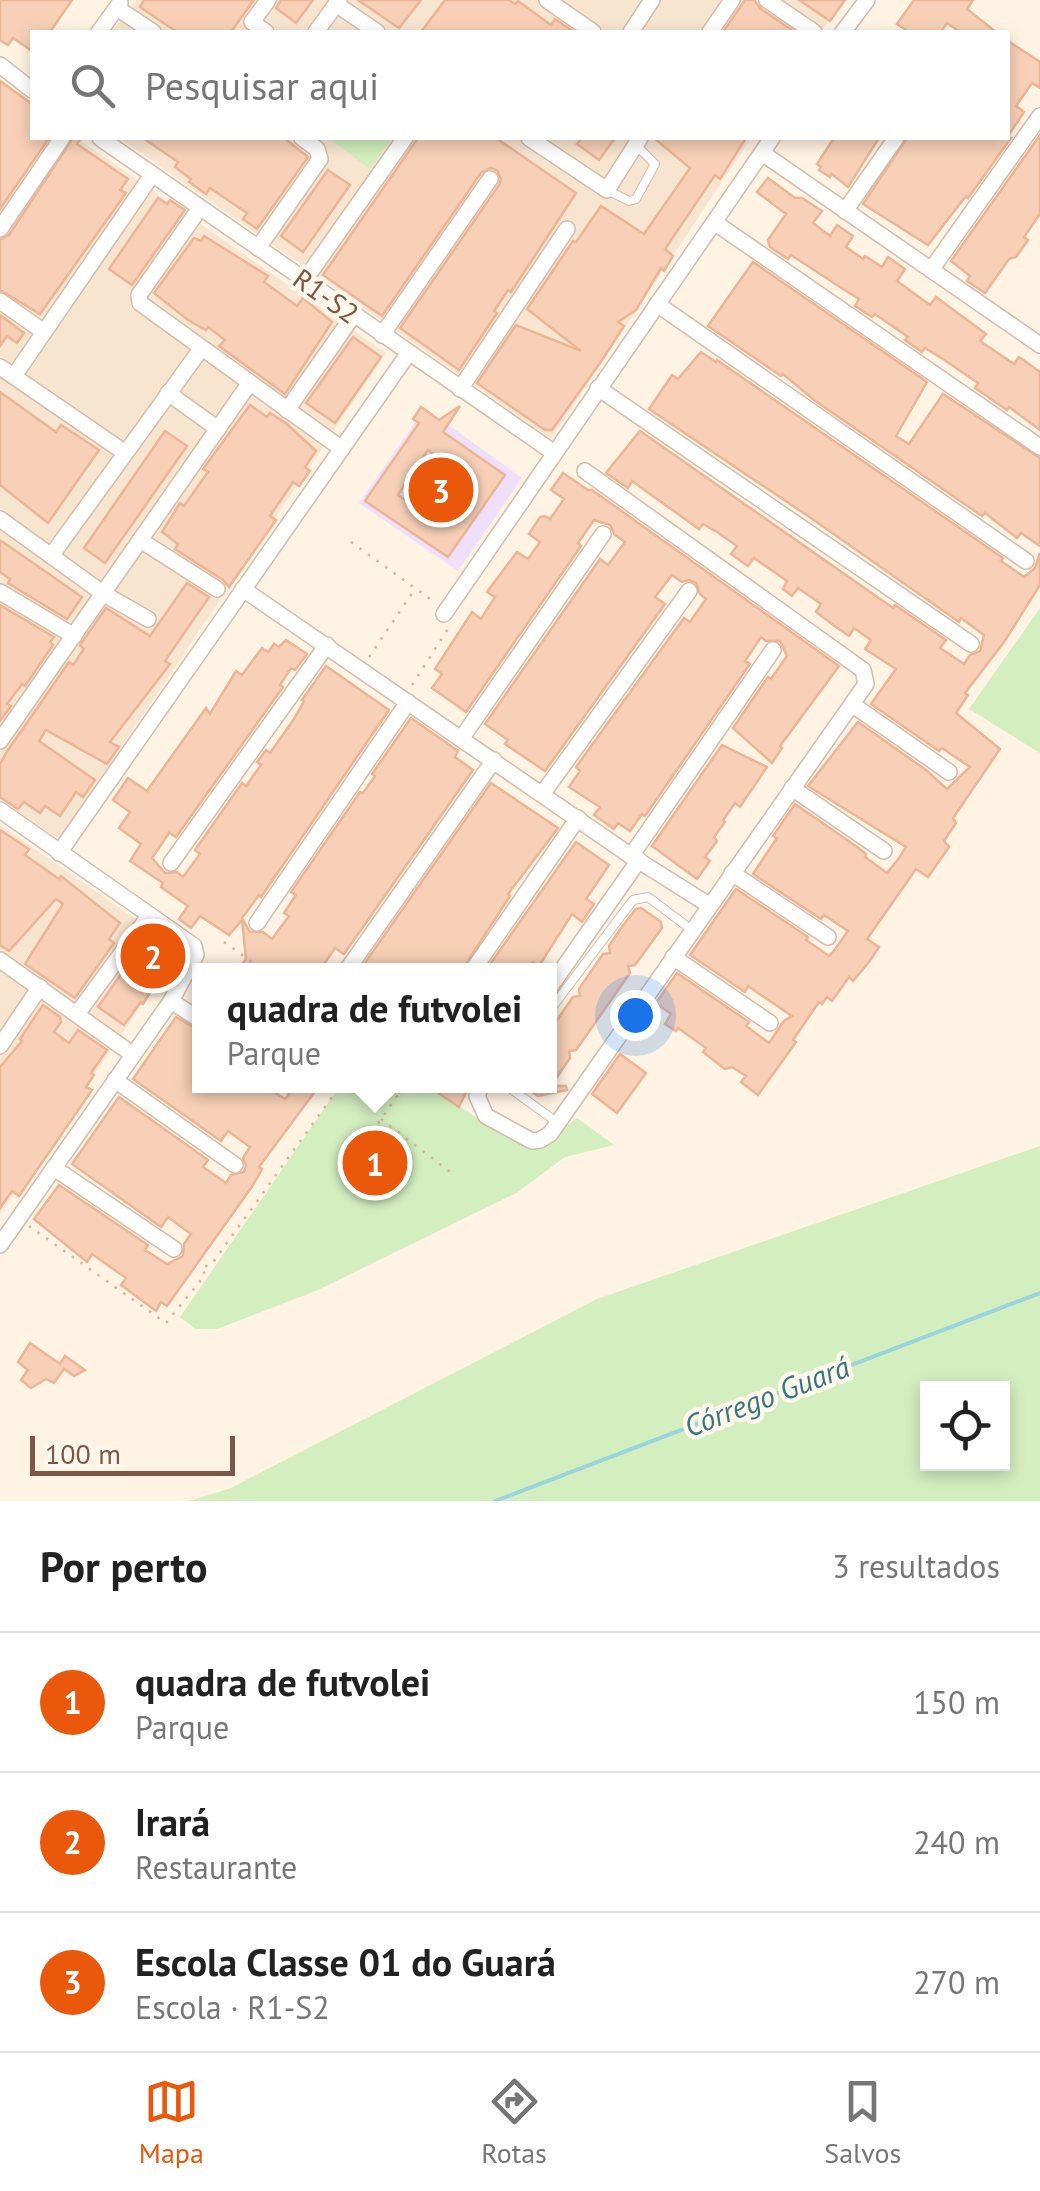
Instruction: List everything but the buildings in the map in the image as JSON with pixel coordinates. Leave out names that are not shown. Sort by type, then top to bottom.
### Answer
[{"type":"street","points":[[248,27],[268,0]]},
{"type":"street","points":[[547,0],[591,30]]},
{"type":"street","points":[[632,30],[652,0]]},
{"type":"street","points":[[711,30],[732,0]]},
{"type":"street","points":[[844,30],[867,0]]},
{"type":"street","points":[[317,30],[338,2],[374,30]]},
{"type":"street","points":[[778,3],[812,30]]},
{"type":"street","points":[[100,30],[119,4],[151,30]]},
{"type":"street","points":[[1,67],[30,89]]},
{"type":"street","points":[[931,270],[1040,116]]},
{"type":"street","points":[[0,228],[61,140]]},
{"type":"street","name":"R1-S2","points":[[106,140],[553,452]]},
{"type":"street","points":[[258,248],[320,159],[318,149],[305,140]]},
{"type":"street","points":[[304,281],[405,140]]},
{"type":"street","points":[[442,607],[771,140]]},
{"type":"street","points":[[845,211],[895,140]]},
{"type":"street","points":[[551,143],[606,190],[638,141]]},
{"type":"street","points":[[762,153],[1040,344]]},
{"type":"street","points":[[124,452],[7,371],[44,332],[152,175]]},
{"type":"street","points":[[382,334],[490,179]]},
{"type":"street","points":[[200,208],[138,298],[140,303],[342,449]]},
{"type":"street","points":[[714,222],[1040,447]]},
{"type":"street","points":[[460,389],[567,228]]},
{"type":"street","points":[[0,301],[44,332]]},
{"type":"street","points":[[657,304],[1026,562]]},
{"type":"street","points":[[288,410],[353,316]]},
{"type":"street","points":[[52,556],[201,349]]},
{"type":"street","points":[[59,852],[408,354]]},
{"type":"street","points":[[0,741],[249,384]]},
{"type":"street","points":[[598,388],[972,644]]},
{"type":"street","points":[[168,394],[218,429]]},
{"type":"street","points":[[478,1093],[482,1111],[512,1132],[540,1140],[558,1123],[866,684],[863,670],[585,471]]},
{"type":"street","points":[[0,520],[104,594],[148,619]]},
{"type":"street","points":[[461,738],[603,534]]},
{"type":"street","points":[[140,540],[216,589]]},
{"type":"street","points":[[243,590],[709,905]]},
{"type":"street","points":[[543,793],[689,591]]},
{"type":"street","points":[[0,592],[74,636]]},
{"type":"street","points":[[171,863],[327,646]]},
{"type":"street","points":[[557,976],[773,650]]},
{"type":"street","points":[[257,924],[406,700]]},
{"type":"street","points":[[853,705],[949,772]]},
{"type":"street","points":[[352,963],[494,760]]},
{"type":"street","points":[[792,788],[884,851]]},
{"type":"street","points":[[0,810],[196,950],[171,1001],[0,1245]]},
{"type":"street","points":[[478,963],[578,818]]},
{"type":"street","points":[[732,872],[828,938]]},
{"type":"street","points":[[77,1014],[149,916]]},
{"type":"street","points":[[674,957],[770,1023]]},
{"type":"street","points":[[0,960],[132,1054]]},
{"type":"street","points":[[0,1046],[40,987]]},
{"type":"street","points":[[171,1001],[192,1015]]},
{"type":"street","points":[[115,1080],[235,1164]]},
{"type":"street","points":[[54,1168],[174,1249]]},
{"type":"lane","points":[[606,190],[630,201],[636,199],[655,164],[638,141]]},
{"type":"lane","points":[[557,1001],[634,900],[648,897],[692,930]]},
{"type":"lane","points":[[517,1093],[558,1123]]},
{"type":"path","points":[[351,542],[442,607],[448,630],[406,700]]},
{"type":"path","points":[[361,669],[416,588]]},
{"type":"path","points":[[224,942],[253,963]]},
{"type":"path","points":[[26,1224],[166,1323],[206,1276],[202,1267],[211,1265],[335,1093]]},
{"type":"path","points":[[354,1158],[399,1093]]},
{"type":"path","points":[[381,1120],[453,1174]]},
{"type":"shaded area","points":[[136,0],[842,0],[822,30],[114,30]]},
{"type":"shaded area","points":[[0,84],[30,106],[30,140],[80,140],[386,353],[59,840],[0,799]]},
{"type":"shaded area","points":[[123,140],[750,140],[551,439]]},
{"type":"shaded area","points":[[425,408],[522,478],[458,571],[359,503]]},
{"type":"shaded area","points":[[0,825],[179,949],[0,1214]]},
{"type":"shaded area","points":[[145,929],[176,952],[124,1030],[93,1007]]},
{"type":"green space","points":[[331,140],[391,140],[370,169]]},
{"type":"green space","points":[[1040,608],[1040,753],[969,709]]},
{"type":"green space","points":[[335,1093],[438,1093],[495,1129],[542,1145],[577,1118],[614,1145],[565,1157],[518,1192],[318,1290],[217,1329],[196,1329],[180,1317]]},
{"type":"green space","points":[[1040,1146],[1040,1501],[189,1501],[231,1488],[597,1299]]},
{"type":"waterway","name":"Córrego Guará","points":[[495,1501],[1040,1293]]},
{"type":"place","name":"Escola Classe 01 do Guará","points":[[441,490]]},
{"type":"place","name":"Irará","points":[[153,956]]},
{"type":"place","name":"quadra de futvolei","points":[[375,1163]]}]
